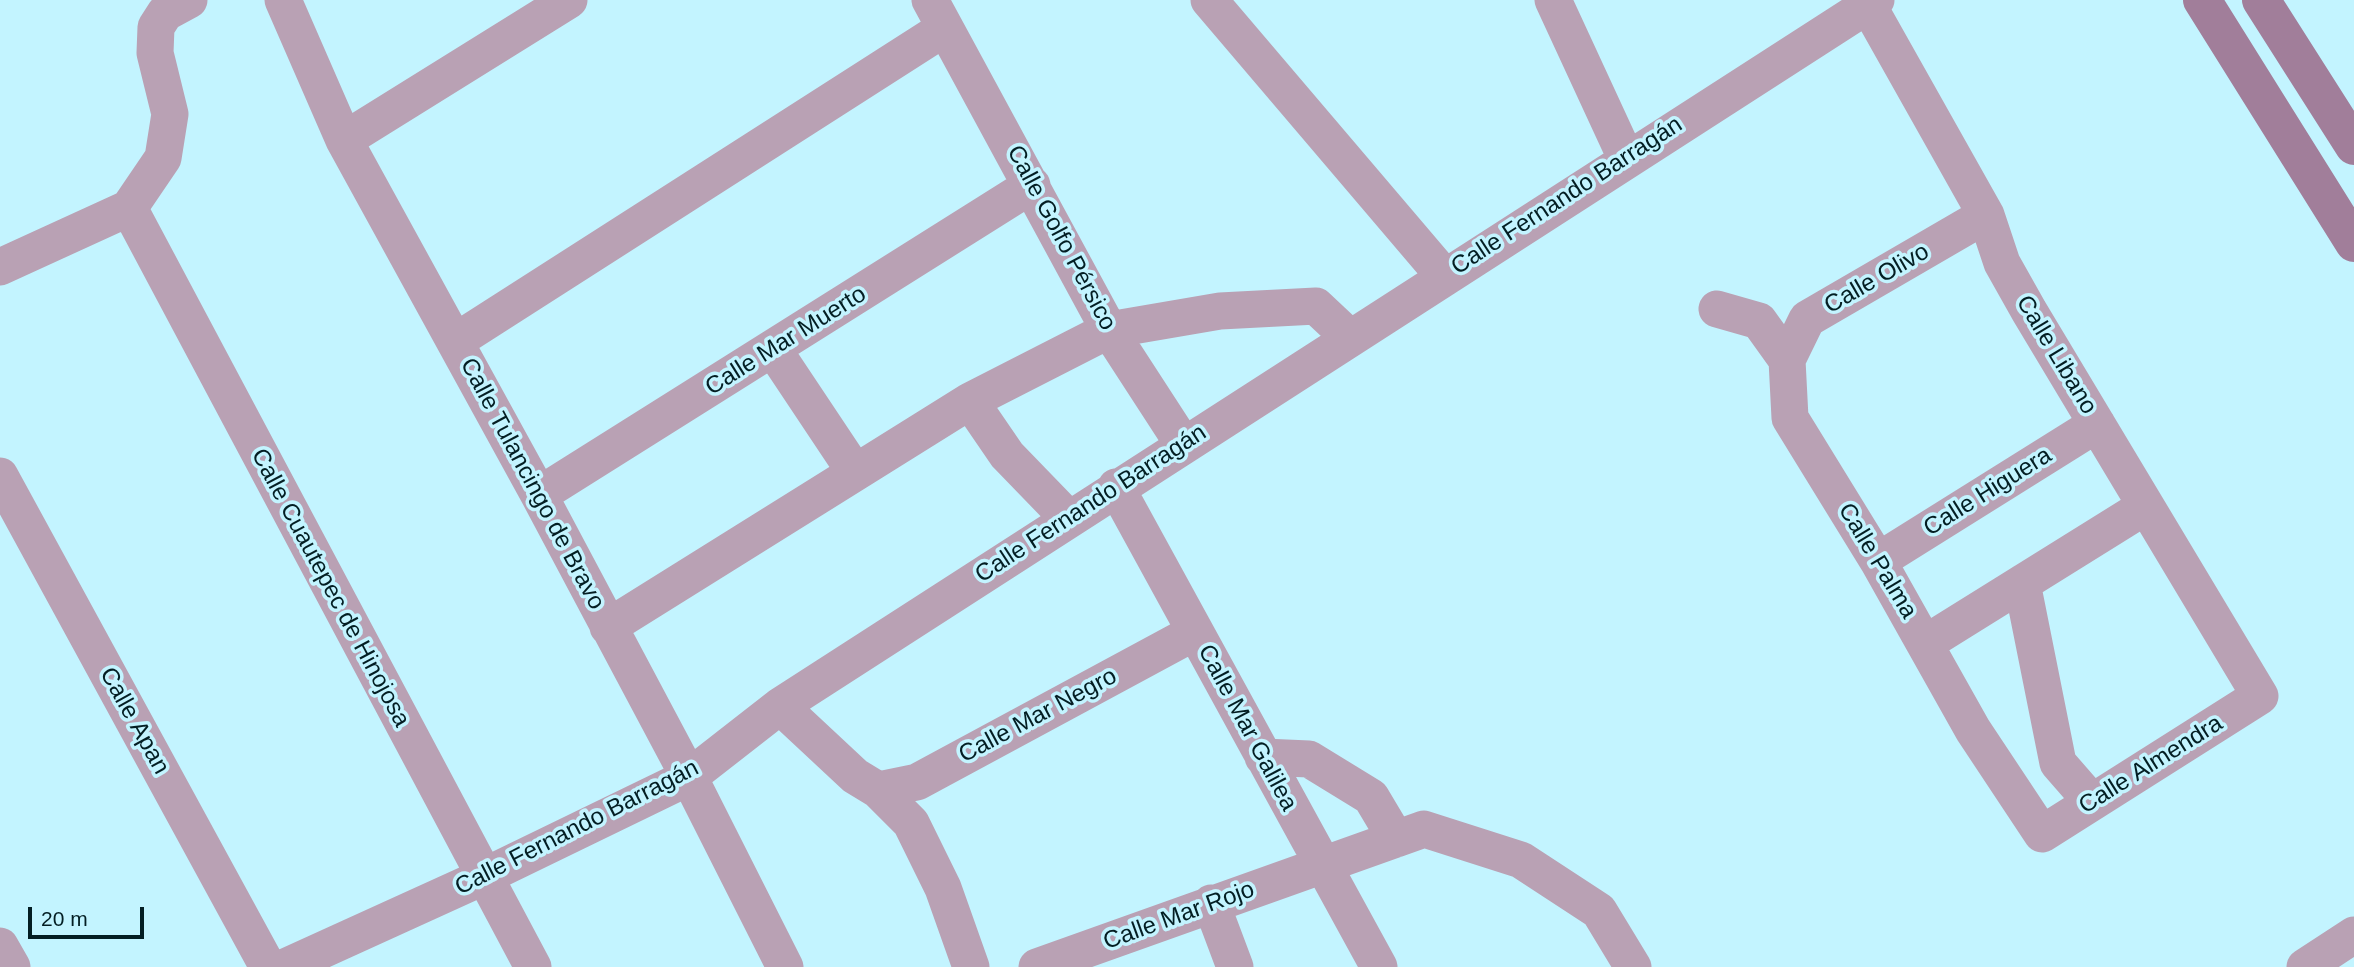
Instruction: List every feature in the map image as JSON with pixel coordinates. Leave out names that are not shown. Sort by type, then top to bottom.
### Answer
[{"type":"main road","points":[[2202,0],[2354,243]]},
{"type":"main road","points":[[2261,0],[2354,146]]},
{"type":"street","points":[[0,267],[129,208],[163,159],[170,114],[155,53],[156,27],[165,13],[189,0]]},
{"type":"street","name":"Calle Tulancingo de Bravo","points":[[283,0],[344,140],[456,341],[689,776],[785,967]]},
{"type":"street","points":[[344,140],[569,0]]},
{"type":"street","points":[[1209,0],[1444,276]]},
{"type":"street","points":[[1553,0],[1626,159]]},
{"type":"street","name":"Calle Fernando Barragán","points":[[285,967],[483,877],[689,776],[779,706],[1869,2]]},
{"type":"street","name":"Calle Libano","points":[[1869,2],[1986,215],[2002,263],[2260,696]]},
{"type":"street","points":[[456,341],[938,14]]},
{"type":"street","name":"Calle Golfo Pérsico","points":[[938,14],[1109,330],[1183,444]]},
{"type":"street","name":"Calle Mar Muerto","points":[[539,495],[1032,185]]},
{"type":"street","name":"Calle Cuautepec de Hinojosa","points":[[129,208],[533,967]]},
{"type":"street","name":"Calle Olivo","points":[[1787,360],[1807,319],[1986,215]]},
{"type":"street","points":[[608,627],[970,401],[1109,330],[1220,311],[1316,306],[1349,337]]},
{"type":"street","points":[[1717,309],[1759,321],[1787,360]]},
{"type":"street","points":[[773,349],[855,472]]},
{"type":"street","name":"Calle Palma","points":[[1787,360],[1790,418],[1878,561],[1973,730],[2042,834]]},
{"type":"street","points":[[970,401],[1007,455],[1068,518]]},
{"type":"street","name":"Calle Higuera","points":[[1878,561],[2097,424]]},
{"type":"street","name":"Calle Apan","points":[[0,476],[268,967]]},
{"type":"street","name":"Calle Mar Galilea","points":[[1116,487],[1379,967]]},
{"type":"street","points":[[1926,643],[2146,506]]},
{"type":"street","points":[[2022,583],[2058,762],[2092,802]]},
{"type":"street","name":"Calle Mar Negro","points":[[878,790],[917,782],[1195,632]]},
{"type":"street","name":"Calle Almendra","points":[[2042,834],[2260,696]]},
{"type":"street","points":[[779,706],[855,776],[878,790],[911,823],[943,888],[971,967]]},
{"type":"street","points":[[1262,757],[1309,759],[1371,797],[1396,839]]},
{"type":"street","name":"Calle Mar Rojo","points":[[1037,967],[1424,829],[1521,859],[1599,911],[1633,967]]},
{"type":"street","points":[[1211,903],[1235,967]]},
{"type":"street","points":[[2305,967],[2354,935]]},
{"type":"street","points":[[0,946],[12,967]]}]
